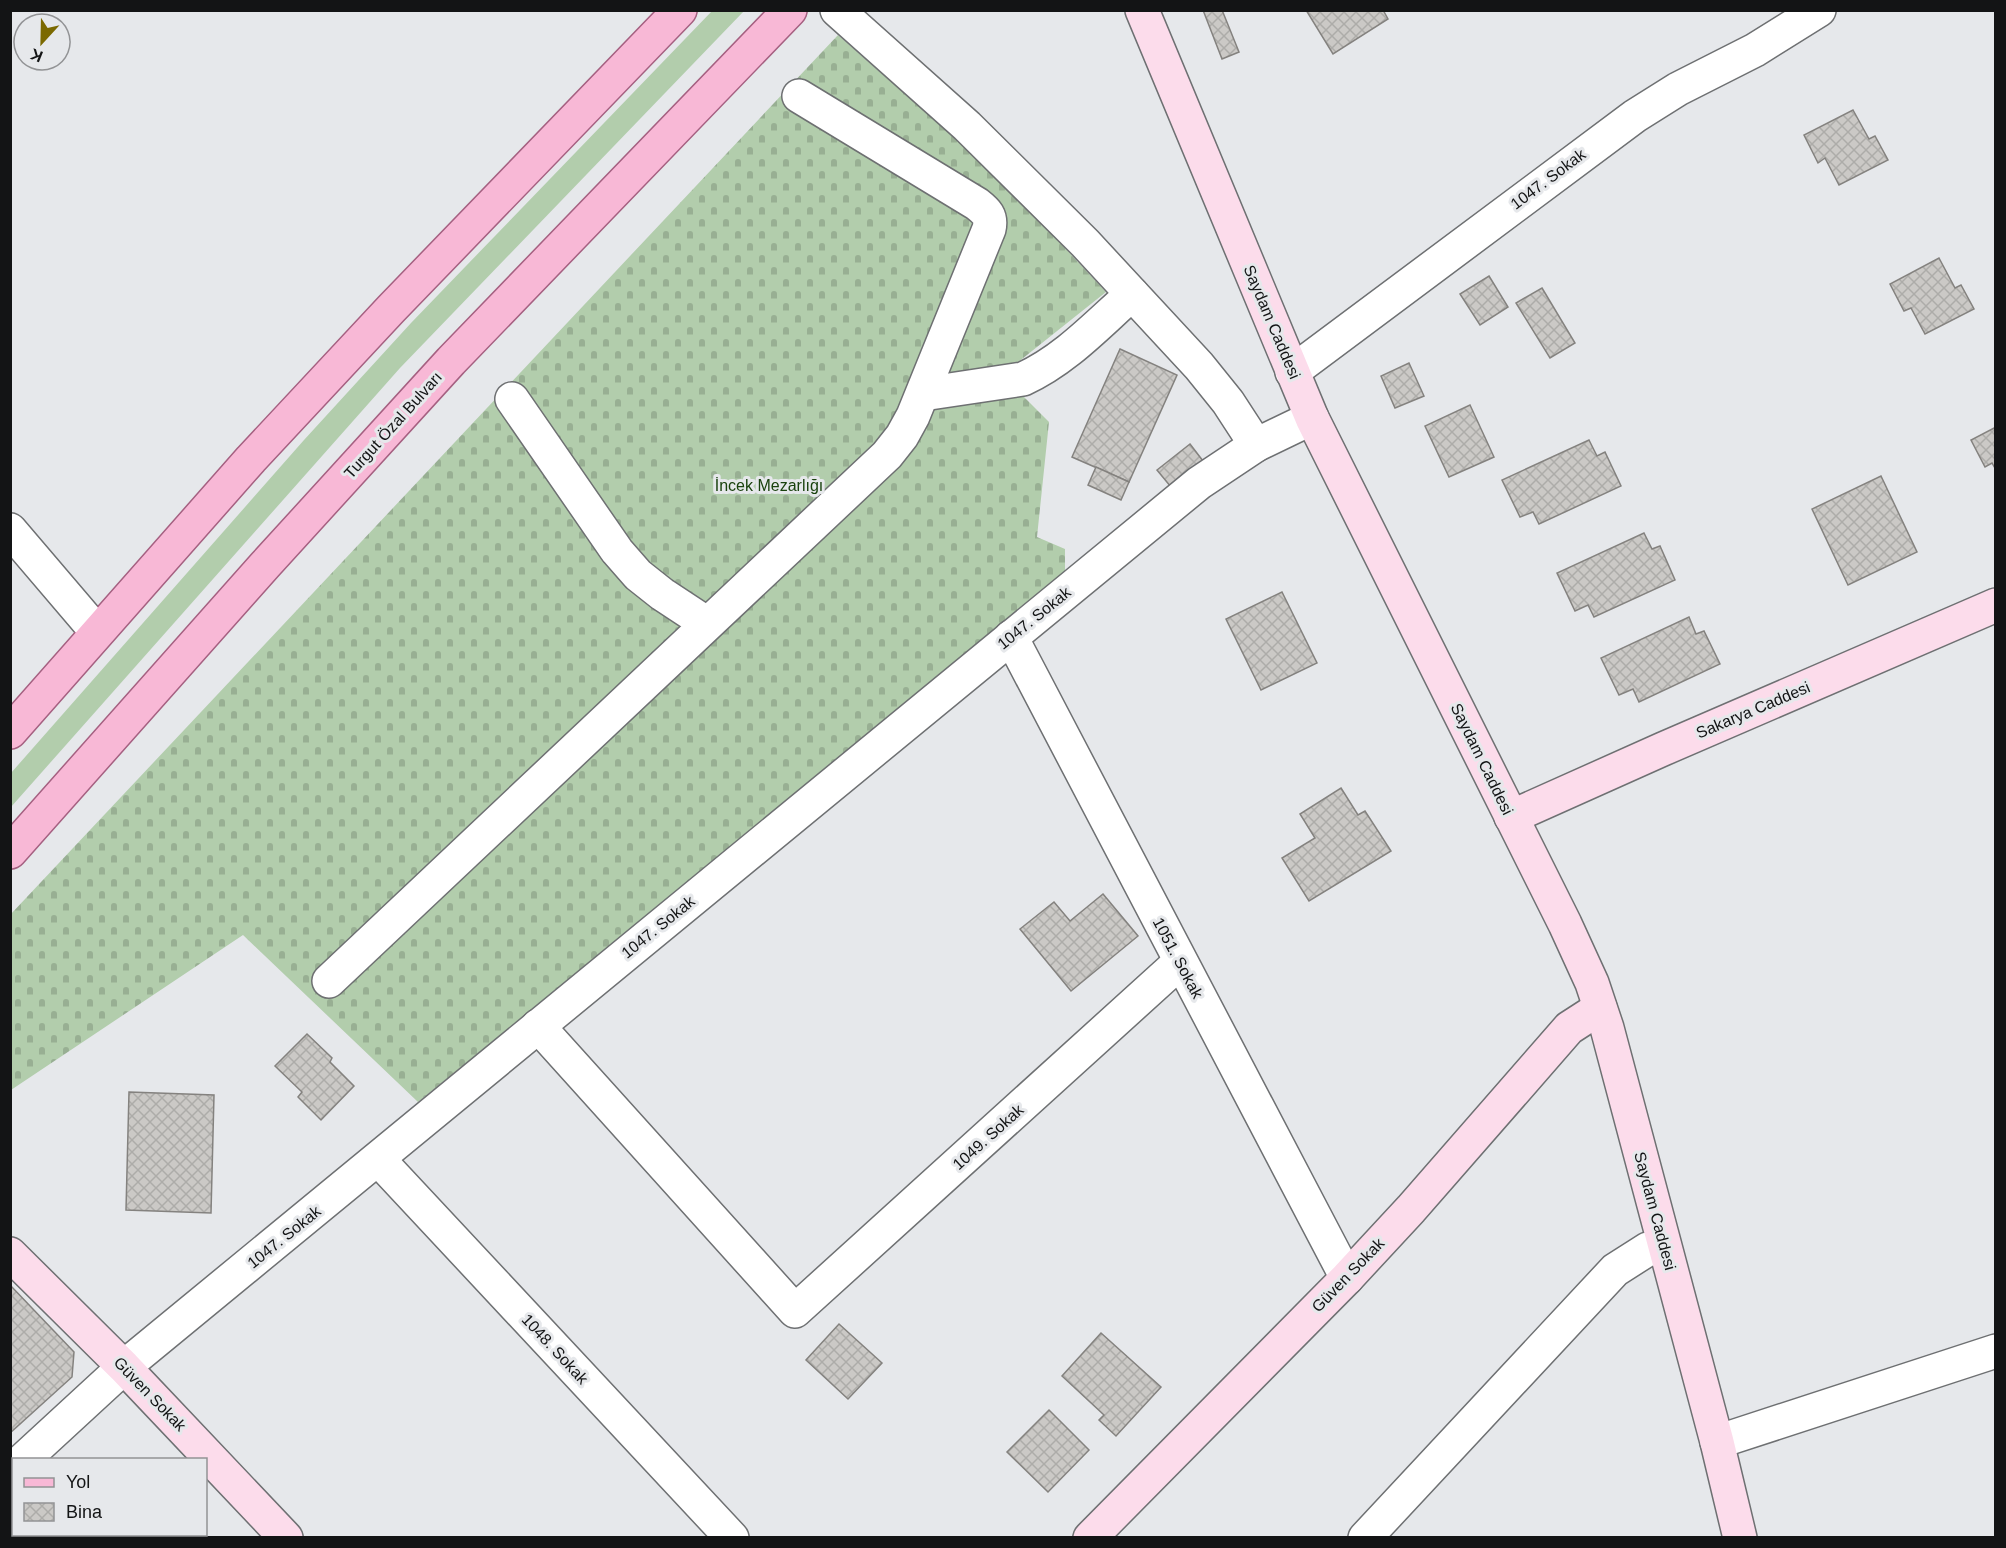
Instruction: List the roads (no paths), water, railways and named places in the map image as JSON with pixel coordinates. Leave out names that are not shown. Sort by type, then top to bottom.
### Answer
[{"type":"main road","points":[[10,732],[251,459],[391,309],[680,10]]},
{"type":"main road","name":"Turgut Özal Bulvarı","points":[[10,852],[265,565],[444,369],[790,10]]},
{"type":"street","points":[[837,10],[967,126],[1085,243],[1199,366],[1228,402],[1256,445]]},
{"type":"street","name":"Saydam Caddesi","points":[[1142,10],[1312,418],[1592,984],[1717,1442],[1740,1538]]},
{"type":"street","name":"1047. Sokak","points":[[1292,372],[1616,129],[1678,89],[1755,50],[1819,10]]},
{"type":"street","points":[[328,981],[887,454],[902,436],[923,394],[989,229],[990,217],[976,204],[799,96]]},
{"type":"street","points":[[923,394],[1023,379],[1038,372],[1056,361],[1132,294]]},
{"type":"street","points":[[512,399],[617,551],[646,581],[706,624]]},
{"type":"street","name":"1047. Sokak","points":[[25,1458],[124,1367],[379,1160],[538,1026],[1199,483],[1256,445],[1312,418]]},
{"type":"street","points":[[10,530],[97,632]]},
{"type":"street","name":"Sakarya Caddesi","points":[[1511,817],[1995,605]]},
{"type":"street","name":"1051. Sokak","points":[[1011,637],[1347,1278]]},
{"type":"street","name":"1049. Sokak","points":[[538,1026],[795,1311],[1180,962]]},
{"type":"street","name":"Güven Sokak","points":[[1090,1538],[1347,1278],[1411,1209],[1569,1028],[1600,1008]]},
{"type":"street","name":"1048. Sokak","points":[[379,1160],[732,1538]]},
{"type":"street","points":[[1365,1538],[1615,1270],[1648,1249],[1664,1245]]},
{"type":"street","name":"Güven Sokak","points":[[10,1254],[124,1367],[286,1538]]},
{"type":"street","points":[[1717,1442],[1995,1351]]},
{"type":"park label","name":"İncek Mezarlığı","points":[[769,485]]}]
